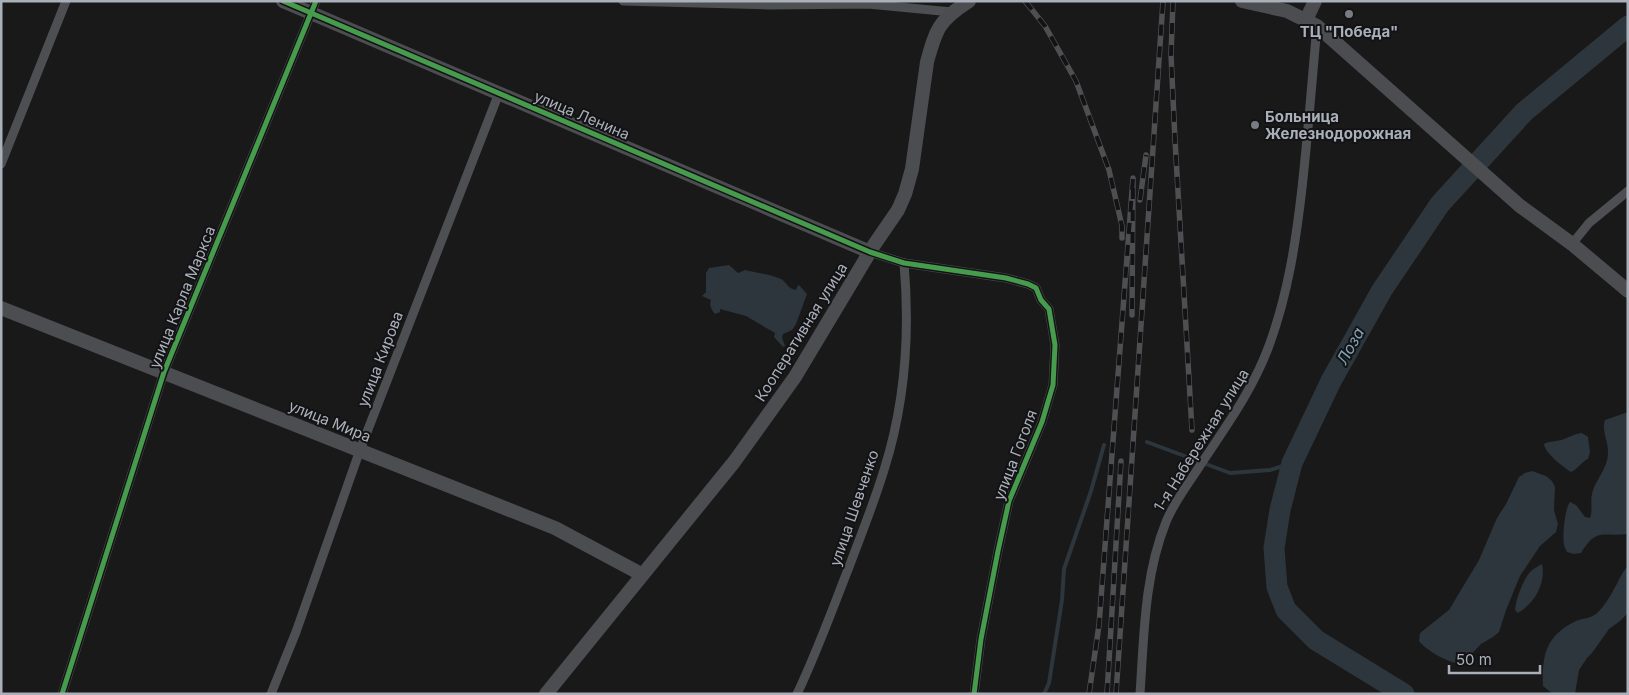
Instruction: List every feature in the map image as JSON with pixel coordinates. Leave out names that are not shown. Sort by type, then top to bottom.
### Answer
[{"type":"street","points":[[1,164],[66,1]]},
{"type":"street","name":"улица Ленина","points":[[283,1],[314,7],[499,93],[870,252]]},
{"type":"street","points":[[624,1],[769,5],[868,4],[952,12]]},
{"type":"street","name":"Кооперативная улица","points":[[546,694],[641,574],[734,462],[790,385],[870,252],[898,210],[912,169],[929,54],[936,31],[941,22],[952,12],[969,1]]},
{"type":"street","points":[[1242,1],[1287,12],[1312,23],[1520,206],[1572,244],[1628,291]]},
{"type":"street","points":[[1312,23],[1315,1]]},
{"type":"street","name":"улица Карла Маркса","points":[[62,694],[164,372],[314,7]]},
{"type":"street","name":"1-я Набережная улица","points":[[1146,694],[1140,693],[1146,608],[1159,543],[1166,521],[1180,496],[1243,402],[1258,374],[1271,342],[1285,295],[1298,226],[1306,153],[1312,23]]},
{"type":"street","name":"улица Кирова","points":[[271,694],[296,632],[360,450],[499,93]]},
{"type":"street","points":[[1572,244],[1589,223],[1628,191]]},
{"type":"street","points":[[870,252],[904,263]]},
{"type":"street","name":"улица Гоголя","points":[[904,263],[1006,278],[1036,288],[1041,300],[1049,308],[1055,344],[1053,385],[1042,422],[1009,501],[981,639],[974,694]]},
{"type":"street","name":"улица Шевченко","points":[[797,694],[814,658],[885,470],[904,375],[906,287],[904,263]]},
{"type":"street","name":"улица Мира","points":[[1,308],[555,528],[641,574]]},
{"type":"shaded area","points":[[729,265],[738,273],[745,270],[777,277],[796,290],[799,285],[807,294],[796,324],[792,330],[783,334],[782,338],[785,346],[783,347],[774,337],[775,333],[746,316],[720,309],[720,312],[715,314],[710,304],[711,300],[702,296],[706,292],[706,273],[709,268]]},
{"type":"shaded area","points":[[1628,412],[1628,534],[1596,536],[1591,539],[1581,553],[1567,552],[1564,546],[1563,535],[1568,505],[1570,502],[1576,505],[1585,517],[1590,518],[1592,494],[1607,460],[1605,420]]},
{"type":"shaded area","points":[[1582,433],[1588,437],[1590,452],[1588,459],[1571,472],[1551,455],[1544,444]]},
{"type":"shaded area","points":[[1532,471],[1546,476],[1555,487],[1554,510],[1558,524],[1556,532],[1540,546],[1520,576],[1499,632],[1481,644],[1460,664],[1443,658],[1427,649],[1419,641],[1420,633],[1449,610],[1479,560],[1497,518],[1519,477]]},
{"type":"shaded area","points":[[1542,564],[1541,585],[1538,592],[1529,604],[1518,613],[1515,610],[1518,595],[1523,584],[1531,571]]},
{"type":"shaded area","points":[[1628,566],[1628,613],[1609,629],[1579,670],[1575,694],[1553,694],[1543,686],[1543,665],[1547,648],[1551,641],[1564,628],[1577,621],[1594,616],[1599,612]]},
{"type":"waterway","name":"Лоза","points":[[1404,694],[1316,640],[1286,610],[1277,587],[1274,548],[1280,510],[1292,463],[1331,381],[1382,290],[1440,204],[1524,112],[1628,26]]},
{"type":"waterway","points":[[1147,442],[1230,473],[1270,470],[1292,463]]},
{"type":"waterway","points":[[1044,694],[1049,683],[1062,600],[1064,569],[1091,491],[1104,445]]},
{"type":"railway","points":[[1025,1],[1045,26],[1076,81],[1109,170],[1122,226],[1122,238]]},
{"type":"railway","points":[[1116,694],[1163,1]]},
{"type":"railway","points":[[1173,1],[1171,55],[1192,430]]},
{"type":"railway","points":[[1140,200],[1146,155]]},
{"type":"railway","points":[[1089,694],[1099,625],[1133,178],[1132,315]]},
{"type":"railway","points":[[1107,694],[1121,461]]},
{"type":"cycle path","points":[[283,1],[870,252],[904,263],[1006,278],[1036,288],[1041,300],[1049,309],[1055,345],[1053,385],[1042,422],[1009,501],[981,639],[974,694]]},
{"type":"cycle path","points":[[62,694],[164,372],[316,1]]},
{"type":"place","name":"ТЦ \"Победа\"","points":[[1349,14]]},
{"type":"place","name":"Больница Железнодорожная","points":[[1255,125]]}]
